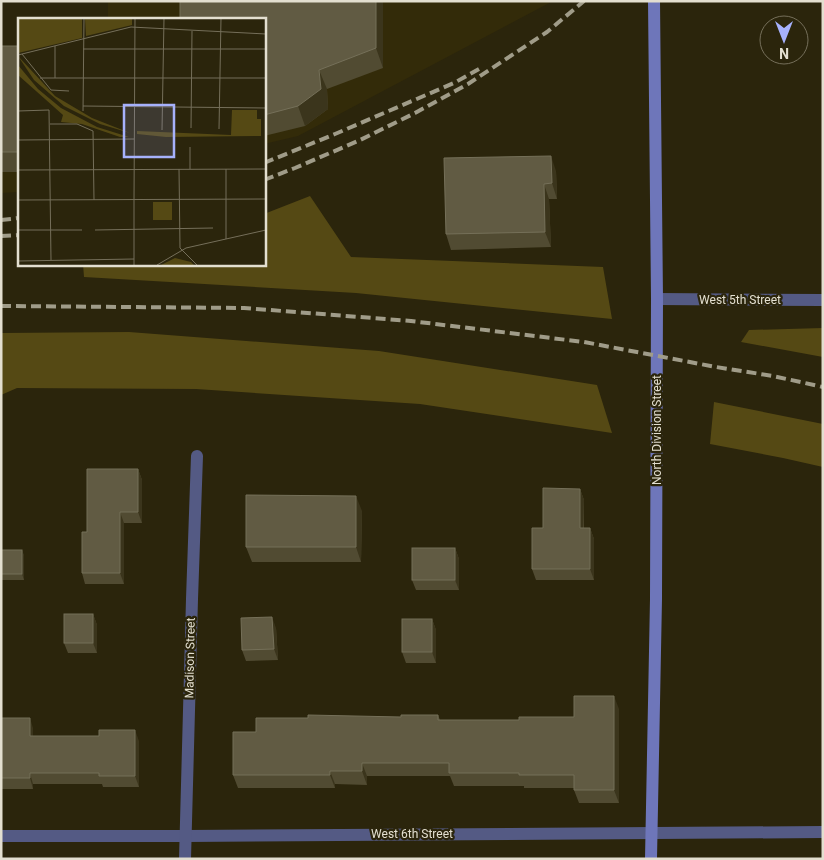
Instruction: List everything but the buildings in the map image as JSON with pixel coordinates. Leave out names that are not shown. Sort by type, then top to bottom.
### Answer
[{"type":"main road","name":"North Division Street","points":[[651,859],[656,589],[657,299],[654,1]]},
{"type":"street","name":"West 5th Street","points":[[657,299],[823,300]]},
{"type":"street","name":"Madison Street","points":[[185,859],[197,456]]},
{"type":"street","name":"West 6th Street","points":[[1,836],[823,832]]},
{"type":"shaded area","points":[[108,1],[553,1],[298,136],[265,144],[265,18],[108,18]]},
{"type":"shaded area","points":[[1,66],[18,66],[18,192],[1,193]]},
{"type":"shaded area","points":[[310,196],[351,257],[603,267],[612,319],[356,293],[84,277],[83,265],[265,265],[265,214]]},
{"type":"shaded area","points":[[823,328],[823,357],[741,342],[749,330]]},
{"type":"shaded area","points":[[129,332],[379,351],[597,385],[612,433],[420,404],[196,389],[17,388],[1,395],[1,333]]},
{"type":"shaded area","points":[[714,402],[823,424],[823,467],[710,444]]},
{"type":"railway","points":[[265,180],[358,141],[468,84],[547,32],[584,1]]},
{"type":"railway","points":[[265,163],[454,83],[479,69]]},
{"type":"railway","points":[[1,220],[18,218]]},
{"type":"railway","points":[[1,236],[18,235]]},
{"type":"railway","points":[[1,306],[244,308],[411,321],[584,342],[773,376],[823,387]]}]
